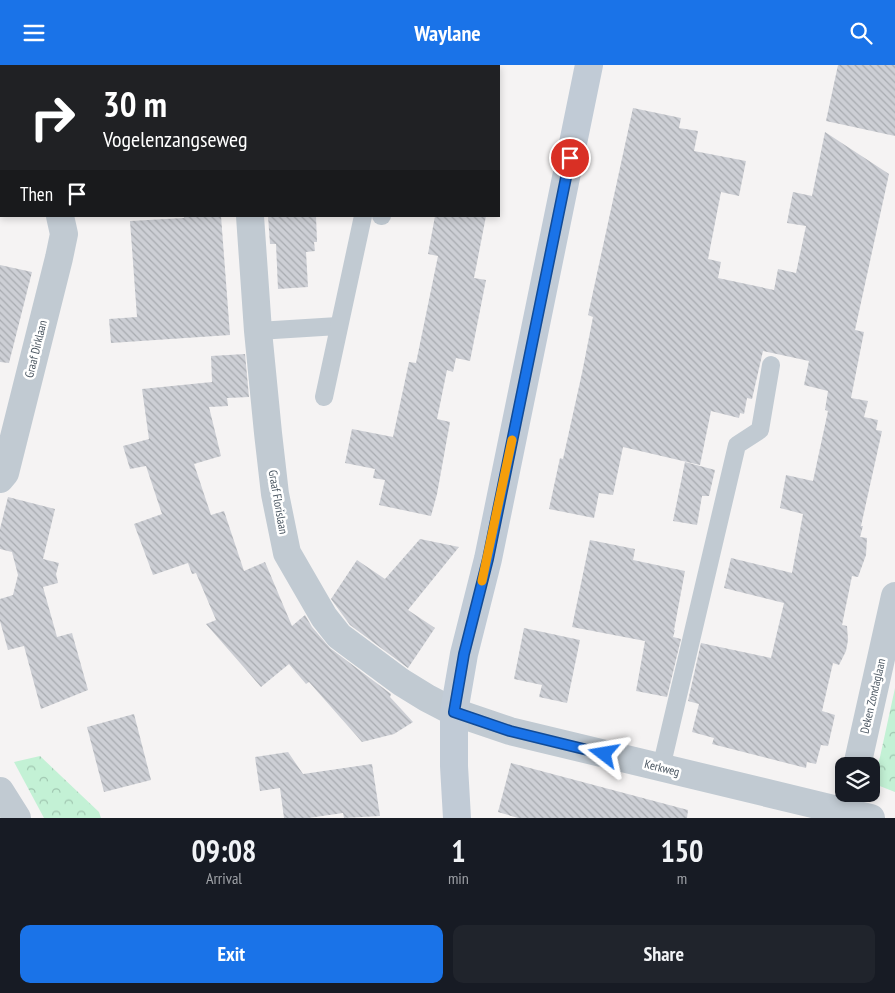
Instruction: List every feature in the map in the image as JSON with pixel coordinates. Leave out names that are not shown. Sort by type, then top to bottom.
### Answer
[{"type":"main road","points":[[457,818],[454,766],[454,712],[464,654],[488,559],[589,65]]},
{"type":"street","name":"Graaf Dirklaan","points":[[0,479],[5,473],[59,258],[64,234],[60,217]]},
{"type":"street","name":"Graaf Florislaan","points":[[250,217],[258,331],[275,494],[288,553],[324,617],[339,637],[401,682],[454,712]]},
{"type":"street","name":"Deken Zondaglaan","points":[[859,757],[895,596]]},
{"type":"street","name":"Kerkweg","points":[[454,712],[510,731],[661,768],[805,811],[856,808]]},
{"type":"street","points":[[0,791],[17,818]]},
{"type":"lane","points":[[324,397],[363,217]]},
{"type":"lane","points":[[258,331],[338,326]]},
{"type":"lane","points":[[661,768],[737,445],[760,430],[771,365]]},
{"type":"green space","points":[[895,688],[895,792],[880,786],[880,757]]},
{"type":"green space","points":[[40,756],[99,812],[101,818],[44,818],[14,762]]},
{"type":"building","points":[[838,65],[895,65],[895,136],[826,121]]},
{"type":"building","points":[[633,108],[681,118],[679,128],[698,131],[694,151],[746,161],[739,196],[721,192],[708,259],[721,262],[718,278],[774,290],[778,269],[796,273],[806,226],[787,223],[793,192],[812,196],[825,132],[889,174],[855,330],[864,332],[851,398],[868,401],[864,417],[878,420],[876,430],[882,431],[861,526],[863,526],[860,537],[867,538],[866,555],[858,577],[852,576],[842,625],[847,626],[848,640],[846,651],[839,665],[833,663],[822,711],[835,715],[828,746],[821,745],[816,764],[807,762],[806,768],[712,744],[714,738],[692,732],[699,704],[688,701],[701,643],[771,658],[784,603],[724,588],[731,558],[792,573],[803,514],[780,508],[786,475],[813,481],[828,411],[825,410],[828,391],[804,385],[809,361],[763,351],[752,399],[747,398],[744,414],[740,413],[739,418],[711,411],[700,465],[623,447],[613,495],[599,493],[594,518],[549,509],[560,458],[563,459],[582,373],[593,317],[588,315]]},
{"type":"building","points":[[221,217],[230,335],[111,343],[109,319],[137,317],[130,221]]},
{"type":"building","points":[[268,217],[316,217],[317,242],[314,242],[315,251],[306,252],[308,287],[278,289],[276,244],[270,244]]},
{"type":"building","points":[[435,217],[486,217],[474,278],[486,280],[470,361],[456,358],[453,372],[447,370],[437,419],[450,422],[437,494],[431,516],[379,505],[385,480],[373,478],[375,469],[345,463],[352,429],[393,437],[409,362],[416,363],[438,256],[428,254]]},
{"type":"building","points":[[0,265],[32,272],[9,363],[0,362]]},
{"type":"building","points":[[245,354],[249,397],[227,398],[228,406],[209,407],[221,456],[194,464],[211,515],[224,511],[244,571],[265,562],[292,626],[305,615],[312,627],[330,648],[391,694],[390,697],[413,722],[394,734],[362,742],[309,682],[306,684],[289,664],[261,687],[206,624],[216,620],[196,573],[192,574],[188,563],[153,575],[134,524],[162,514],[146,466],[130,469],[123,446],[149,439],[142,389],[212,382],[211,356]]},
{"type":"building","points":[[685,462],[715,470],[709,496],[702,496],[697,525],[673,521]]},
{"type":"building","points":[[8,497],[55,509],[43,559],[59,563],[56,574],[58,583],[43,587],[57,637],[72,633],[88,690],[41,709],[24,646],[8,650],[0,621],[0,599],[13,595],[18,575],[12,552],[0,549],[0,529]]},
{"type":"building","points":[[420,539],[459,547],[408,610],[435,628],[408,668],[350,625],[331,599],[357,560],[385,579]]},
{"type":"building","points":[[590,540],[635,549],[633,560],[685,571],[673,637],[681,639],[667,697],[636,691],[645,641],[572,627]]},
{"type":"building","points":[[524,628],[580,640],[567,703],[539,697],[542,685],[514,679]]},
{"type":"building","points":[[134,714],[151,780],[104,792],[87,727]]},
{"type":"building","points":[[288,752],[303,774],[372,764],[380,816],[344,818],[343,813],[308,818],[284,818],[280,788],[260,791],[255,757]]},
{"type":"building","points":[[511,763],[688,810],[687,818],[518,818],[498,812]]},
{"type":"slow traffic","points":[[482,581],[512,440]]},
{"type":"route","points":[[570,158],[488,559],[464,654],[454,712],[510,731],[604,754]]}]
